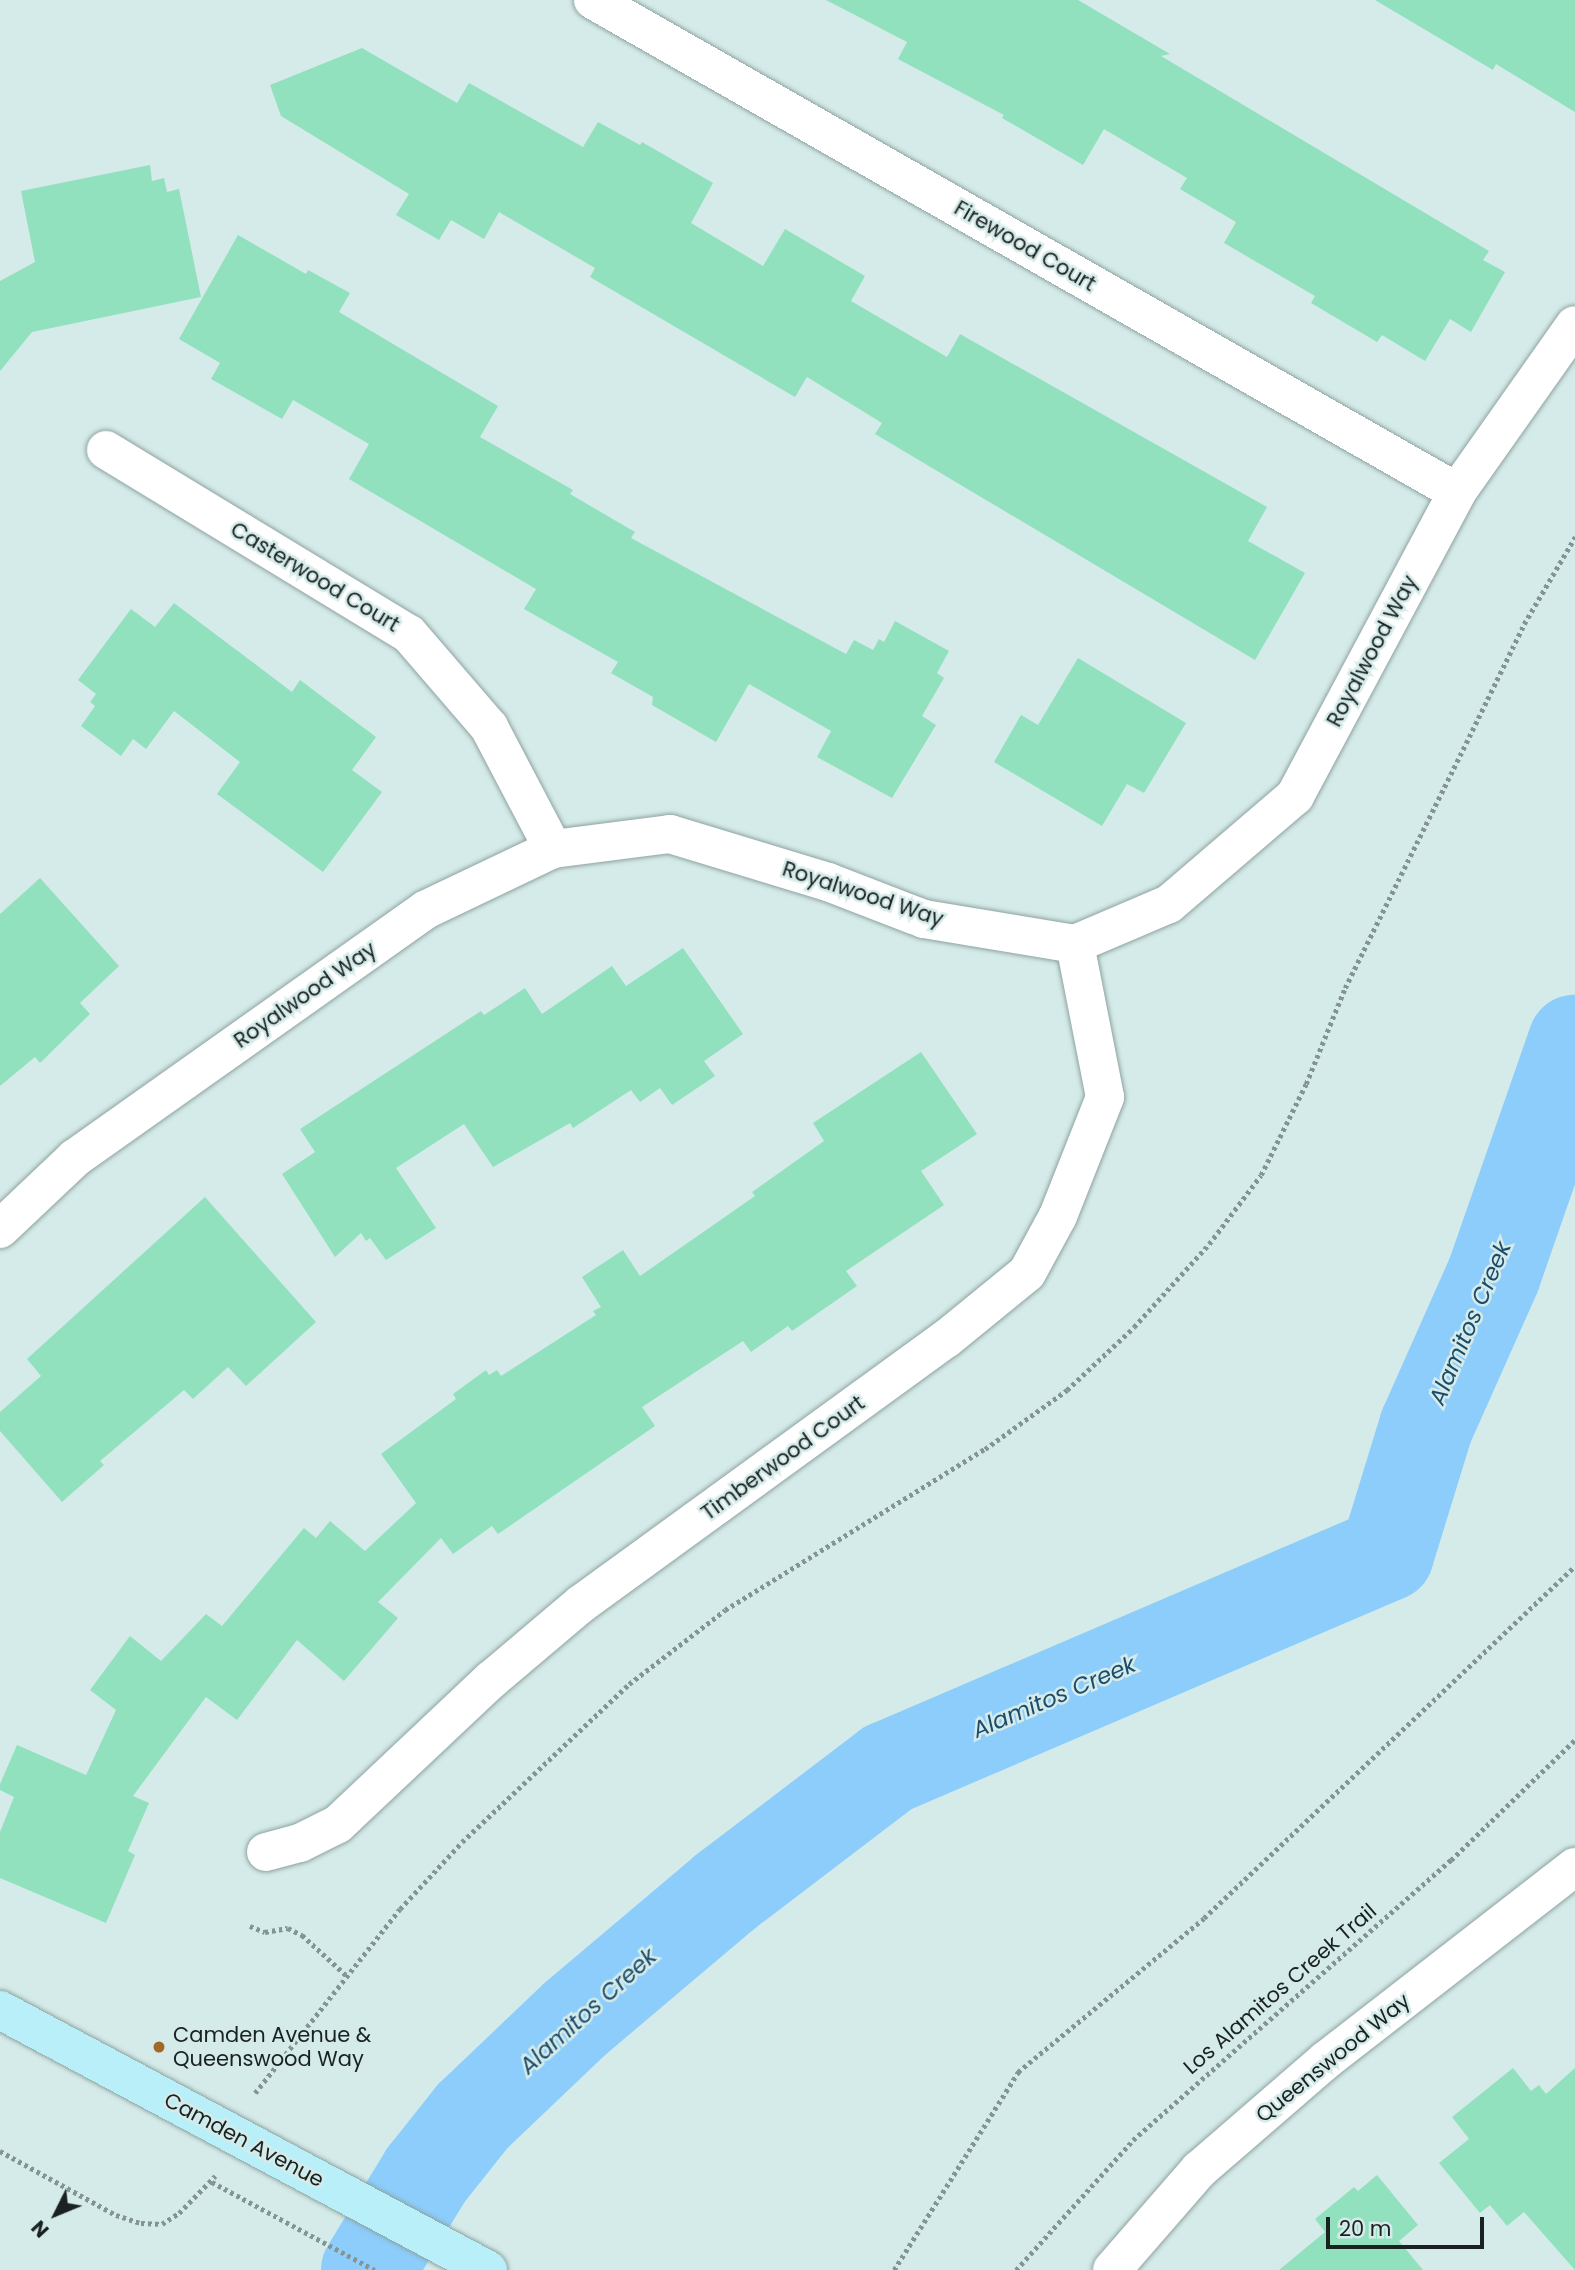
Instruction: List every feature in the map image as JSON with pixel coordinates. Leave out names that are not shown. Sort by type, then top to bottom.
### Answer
[{"type":"street","name":"Firewood Court","points":[[593,0],[1457,492]]},
{"type":"street","name":"Royalwood Way","points":[[0,1229],[75,1158],[425,910],[553,849],[670,834],[828,882],[924,919],[1075,944],[1169,904],[1295,796],[1457,492],[1575,325]]},
{"type":"street","name":"Casterwood Court","points":[[106,450],[409,634],[489,727],[553,849]]},
{"type":"street","name":"Timberwood Court","points":[[266,1852],[300,1843],[338,1824],[491,1680],[581,1604],[946,1339],[1027,1273],[1058,1216],[1104,1097],[1075,944]]},
{"type":"street","name":"Queenswood Way","points":[[1112,2270],[1199,2170],[1326,2060],[1575,1867]]},
{"type":"street","name":"Camden Avenue","points":[[0,2010],[488,2270]]},
{"type":"path","points":[[894,2270],[1018,2072],[1204,1918],[1575,1566]]},
{"type":"path","name":"Los Alamitos Creek Trail","points":[[1016,2270],[1133,2140],[1451,1860],[1575,1740]]},
{"type":"path","points":[[250,1926],[265,1932],[288,1928],[302,1935],[346,1975]]},
{"type":"path","points":[[0,2151],[117,2215],[141,2223],[162,2224],[197,2199],[212,2182],[375,2270]]},
{"type":"building","points":[[826,0],[1078,0],[1170,54],[1161,56],[1489,251],[1483,260],[1505,272],[1471,332],[1450,319],[1425,361],[1382,335],[1377,342],[1311,303],[1315,296],[1224,243],[1236,222],[1180,189],[1187,178],[1104,129],[1083,165],[1002,118],[1004,115],[898,59],[907,42]]},
{"type":"building","points":[[1375,0],[1575,0],[1575,112],[1496,64],[1493,70]]},
{"type":"building","points":[[362,48],[457,103],[469,83],[583,147],[598,122],[640,145],[642,142],[713,183],[691,223],[763,266],[785,229],[865,276],[851,301],[947,357],[960,334],[1267,507],[1248,541],[1305,573],[1255,660],[875,434],[882,423],[807,377],[795,397],[590,277],[595,268],[499,212],[484,239],[451,220],[439,240],[396,215],[409,194],[281,116],[270,85]]},
{"type":"building","points":[[150,165],[152,181],[164,178],[167,192],[179,189],[201,297],[32,332],[0,371],[0,281],[35,262],[21,191]]},
{"type":"building","points":[[238,235],[306,274],[308,270],[350,293],[339,312],[498,406],[480,437],[573,490],[570,494],[635,532],[631,538],[846,654],[854,640],[873,650],[879,639],[884,642],[895,621],[949,651],[937,673],[944,678],[922,716],[936,725],[892,798],[817,757],[831,731],[749,684],[716,742],[652,705],[653,697],[611,673],[618,662],[524,609],[536,589],[349,479],[369,444],[293,400],[282,419],[211,379],[220,363],[179,339]]},
{"type":"building","points":[[174,603],[292,692],[300,680],[376,737],[352,770],[382,792],[323,872],[217,794],[240,762],[174,711],[146,749],[133,739],[121,756],[81,726],[95,706],[90,702],[96,694],[78,680],[131,609],[155,627]]},
{"type":"building","points":[[1078,658],[1186,723],[1144,793],[1127,784],[1102,826],[994,762],[1021,715],[1038,725]]},
{"type":"building","points":[[40,878],[119,966],[80,1003],[90,1014],[40,1063],[35,1057],[0,1086],[0,914]]},
{"type":"building","points":[[683,948],[743,1034],[704,1061],[715,1076],[672,1105],[660,1088],[640,1102],[631,1090],[573,1128],[570,1123],[493,1167],[464,1124],[396,1168],[436,1228],[386,1260],[370,1238],[366,1241],[361,1233],[335,1257],[282,1174],[315,1152],[300,1129],[481,1011],[484,1015],[525,988],[542,1014],[612,966],[626,986]]},
{"type":"building","points":[[921,1052],[977,1134],[921,1171],[944,1205],[846,1271],[857,1286],[792,1331],[788,1326],[751,1352],[743,1341],[642,1407],[655,1426],[498,1534],[492,1526],[453,1554],[441,1538],[378,1602],[398,1618],[344,1681],[297,1640],[237,1720],[206,1697],[133,1796],[149,1803],[128,1851],[135,1855],[106,1923],[0,1878],[0,1832],[14,1797],[0,1790],[0,1784],[17,1745],[86,1775],[116,1710],[90,1690],[130,1636],[161,1661],[206,1614],[222,1626],[304,1528],[316,1538],[330,1521],[365,1551],[416,1503],[381,1454],[456,1399],[453,1394],[486,1370],[489,1375],[497,1370],[501,1376],[596,1315],[593,1311],[601,1307],[582,1277],[623,1250],[640,1276],[755,1196],[752,1192],[824,1141],[813,1123]]},
{"type":"building","points":[[205,1197],[316,1322],[246,1386],[228,1367],[193,1399],[184,1390],[100,1461],[104,1465],[62,1502],[0,1431],[0,1412],[41,1376],[27,1359]]},
{"type":"building","points":[[1513,2068],[1531,2091],[1539,2085],[1546,2094],[1575,2068],[1575,2270],[1524,2212],[1507,2226],[1490,2205],[1480,2213],[1439,2163],[1469,2139],[1452,2117]]},
{"type":"building","points":[[1377,2175],[1418,2225],[1399,2241],[1423,2270],[1279,2270],[1325,2232],[1315,2219],[1354,2187],[1358,2191]]},
{"type":"waterway","name":"Alamitos Creek","points":[[368,2270],[426,2175],[473,2116],[576,2018],[725,1892],[888,1768],[1387,1554],[1426,1427],[1494,1274],[1575,1042]]},
{"type":"place","name":"Camden Avenue & Queenswood Way","points":[[159,2047]]}]
